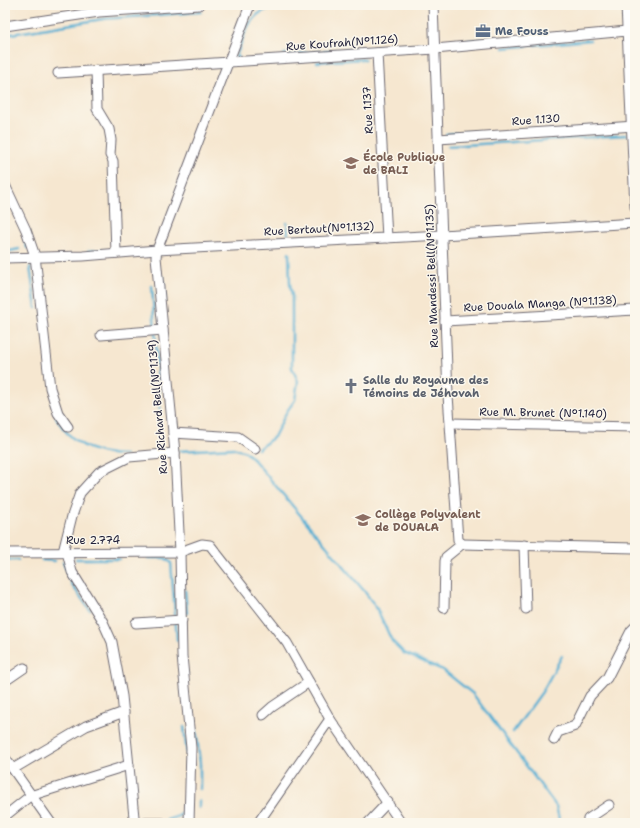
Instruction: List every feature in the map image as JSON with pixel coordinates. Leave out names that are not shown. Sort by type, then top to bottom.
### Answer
[{"type":"street","points":[[5,26],[99,12],[199,5]]},
{"type":"street","name":"Rue Richard Bell(N°1.139)","points":[[189,823],[191,748],[182,656],[180,552],[175,453],[156,265],[157,250],[250,5]]},
{"type":"street","name":"Rue Mandessi Bell(N°1.135)","points":[[433,5],[448,395],[458,540],[462,544]]},
{"type":"street","points":[[626,5],[633,126],[635,206]]},
{"type":"street","name":"Rue Koufrah(N°1.126)","points":[[58,73],[435,49],[627,31]]},
{"type":"street","name":"Rue 1.137","points":[[377,53],[387,238]]},
{"type":"street","points":[[96,70],[97,109],[110,134],[109,153],[113,161],[116,253]]},
{"type":"street","name":"Rue 1.130","points":[[438,139],[633,126]]},
{"type":"street","points":[[5,185],[25,226],[35,256],[50,388],[58,413],[68,427]]},
{"type":"street","name":"Rue Bertaut(N°1.132)","points":[[5,258],[35,256],[66,257],[157,250],[635,223]]},
{"type":"street","name":"Rue Douala Manga (N°1.138)","points":[[446,321],[635,310]]},
{"type":"street","points":[[101,335],[163,330]]},
{"type":"street","name":"Rue M. Brunet (N°1.140)","points":[[451,423],[635,428]]},
{"type":"street","points":[[173,433],[238,437],[255,449]]},
{"type":"street","points":[[136,823],[134,817],[124,712],[112,642],[103,622],[72,572],[65,552],[72,516],[80,493],[99,472],[129,457],[175,453]]},
{"type":"street","name":"Rue 2.774","points":[[5,553],[180,552],[202,544],[210,545],[215,549],[287,643],[330,718],[401,823]]},
{"type":"street","points":[[444,608],[446,557],[462,544],[635,548]]},
{"type":"street","points":[[524,545],[526,609]]},
{"type":"street","points":[[136,623],[182,620]]},
{"type":"street","points":[[554,740],[558,732],[575,726],[590,696],[607,678],[631,631],[635,627]]},
{"type":"street","points":[[5,681],[24,668]]},
{"type":"street","points":[[263,715],[272,707],[309,682]]},
{"type":"street","points":[[13,769],[86,726],[124,712]]},
{"type":"street","points":[[258,823],[330,718]]},
{"type":"street","points":[[5,758],[30,796],[52,823]]},
{"type":"street","points":[[5,816],[30,796],[130,765]]},
{"type":"street","points":[[368,823],[388,802]]},
{"type":"street","points":[[587,823],[588,819],[608,804]]},
{"type":"street","points":[[145,823],[163,823]]},
{"type":"waterway","points":[[239,57],[236,57],[252,20],[258,14],[266,10],[288,5]]},
{"type":"waterway","points":[[5,35],[103,19],[201,12]]},
{"type":"waterway","points":[[442,43],[500,38]]},
{"type":"waterway","points":[[503,48],[590,40]]},
{"type":"waterway","points":[[284,54],[425,45]]},
{"type":"waterway","points":[[317,62],[365,59]]},
{"type":"waterway","points":[[446,134],[477,132]]},
{"type":"waterway","points":[[448,146],[626,135]]},
{"type":"waterway","points":[[5,197],[11,207]]},
{"type":"waterway","points":[[287,223],[288,234]]},
{"type":"waterway","points":[[25,241],[27,248]]},
{"type":"waterway","points":[[5,252],[19,249]]},
{"type":"waterway","points":[[88,251],[102,250]]},
{"type":"waterway","points":[[258,449],[274,437],[287,411],[295,400],[298,381],[292,368],[292,296],[289,253]]},
{"type":"waterway","points":[[30,267],[36,308]]},
{"type":"waterway","points":[[163,277],[165,300]]},
{"type":"waterway","points":[[152,286],[160,410]]},
{"type":"waterway","points":[[56,417],[69,434],[76,441],[85,446],[104,453],[126,455]]},
{"type":"waterway","points":[[179,451],[233,448],[246,452],[365,592],[377,609],[392,641],[404,653],[443,670],[473,694],[556,806],[560,823]]},
{"type":"waterway","points":[[148,558],[165,558],[171,563],[177,640]]},
{"type":"waterway","points":[[76,559],[119,559]]},
{"type":"waterway","points":[[8,560],[18,560]]},
{"type":"waterway","points":[[42,560],[55,561]]},
{"type":"waterway","points":[[63,562],[72,585],[90,610]]},
{"type":"waterway","points":[[185,590],[187,613]]},
{"type":"waterway","points":[[513,732],[542,692],[562,656]]},
{"type":"waterway","points":[[184,727],[187,754]]},
{"type":"waterway","points":[[196,729],[200,763],[200,789]]},
{"type":"waterway","points":[[126,791],[128,797]]},
{"type":"waterway","points":[[199,801],[199,808]]},
{"type":"waterway","points":[[167,820],[179,816],[186,807]]},
{"type":"place","name":"Me Fouss","points":[[483,31]]},
{"type":"place","name":"École Publique de BALI","points":[[351,163]]},
{"type":"place","name":"Salle du Royaume des Témoins de Jéhovah","points":[[351,386]]},
{"type":"place","name":"Collège Polyvalent de DOUALA","points":[[363,520]]}]
